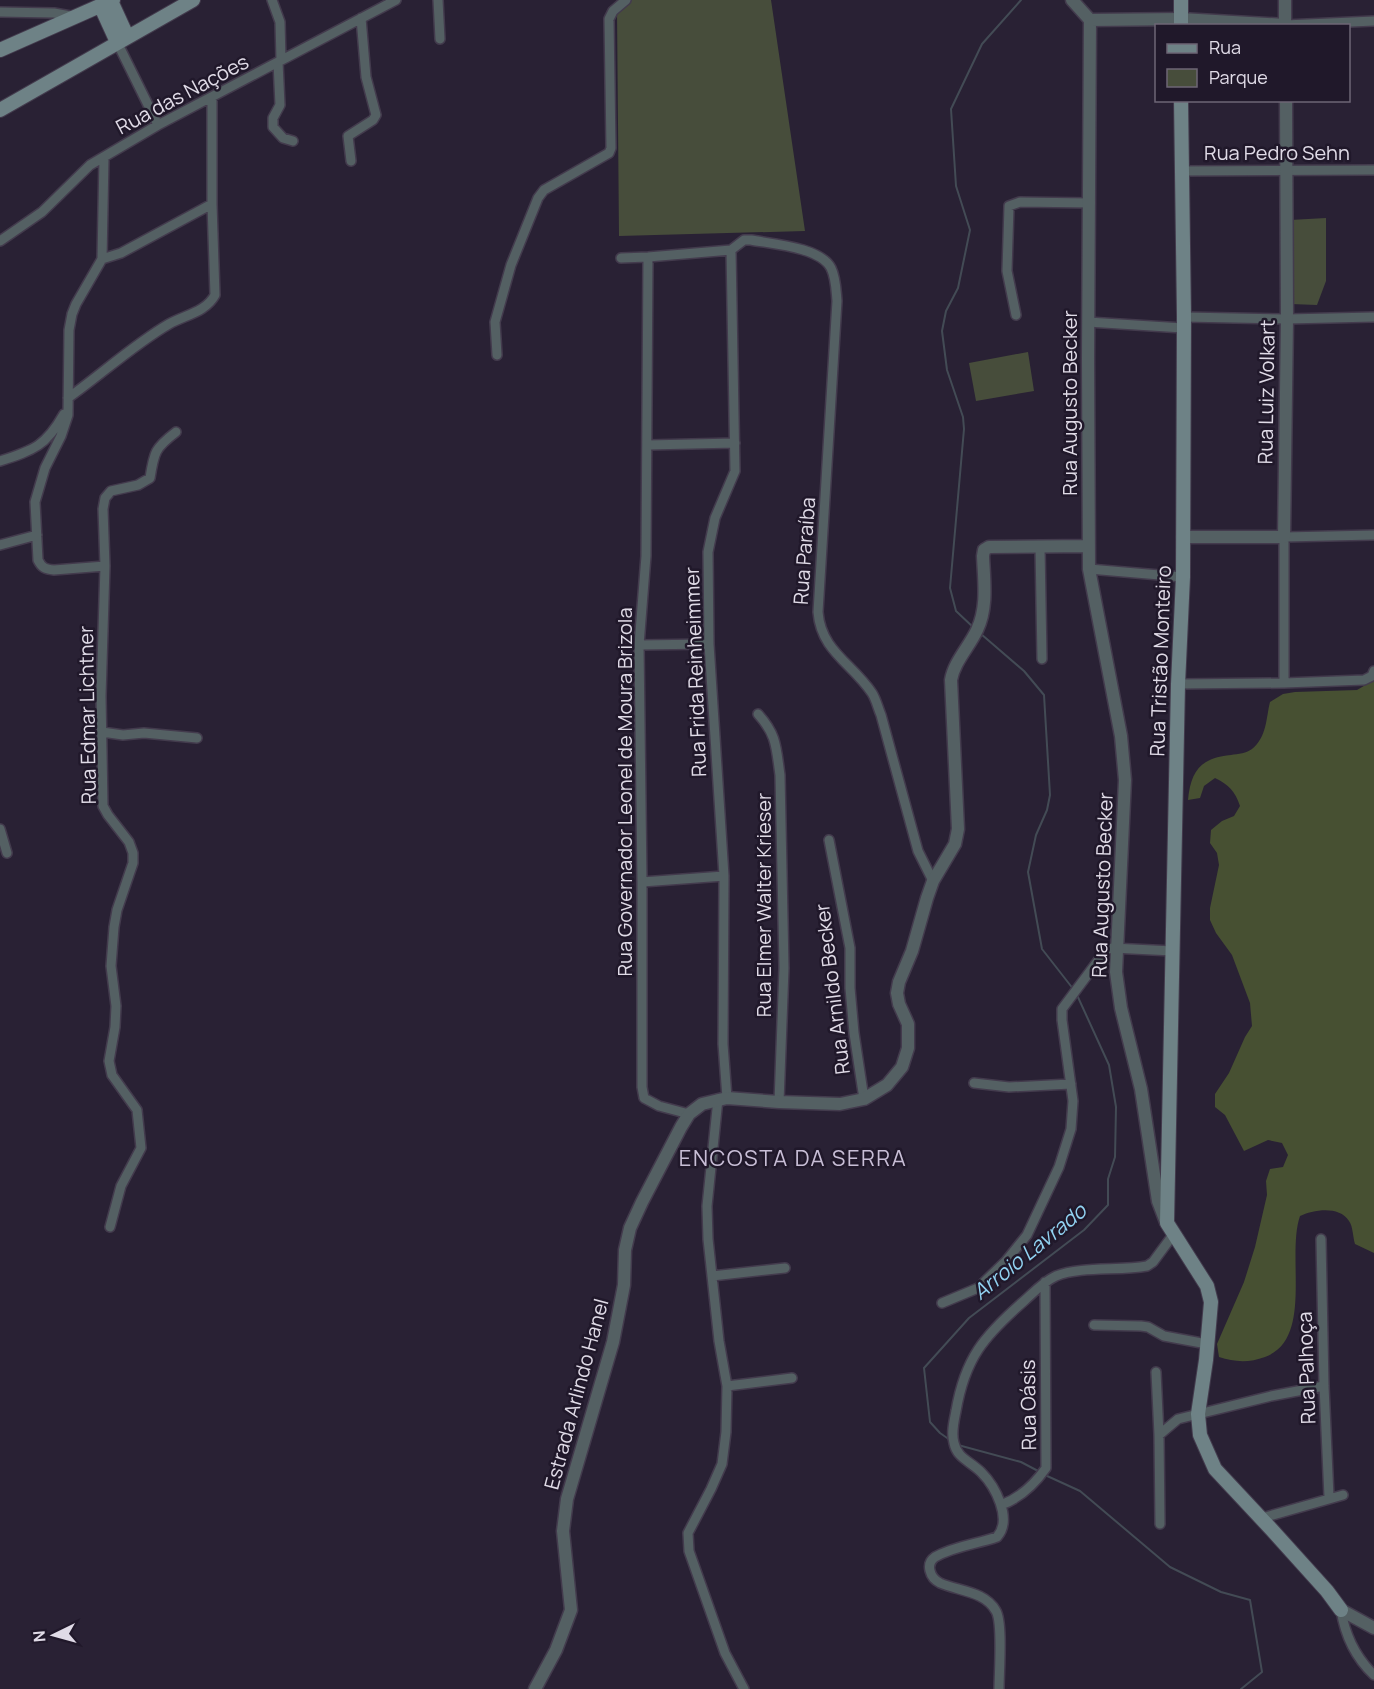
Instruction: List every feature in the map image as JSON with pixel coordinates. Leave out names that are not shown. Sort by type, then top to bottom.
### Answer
[{"type":"main road","points":[[0,110],[120,35],[194,0]]},
{"type":"main road","points":[[1181,0],[1181,22]]},
{"type":"main road","points":[[0,50],[108,3],[120,35]]},
{"type":"main road","name":"Rua Tristão Monteiro","points":[[1170,1229],[1178,684],[1183,577],[1184,322],[1180,171],[1181,102]]},
{"type":"main road","name":"Rua Augusto Becker","points":[[1170,1229],[1207,1286],[1211,1302],[1198,1414],[1200,1435],[1215,1469],[1262,1518],[1341,1610]]},
{"type":"street","points":[[272,0],[280,22],[280,105],[273,118],[273,127],[283,138],[293,141]]},
{"type":"street","name":"Rua das Nações","points":[[0,241],[42,212],[90,165],[158,125],[396,0]]},
{"type":"street","points":[[438,0],[441,39]]},
{"type":"street","points":[[497,355],[495,322],[511,265],[538,198],[544,190],[609,153],[611,148],[609,19],[613,11],[626,0]]},
{"type":"street","points":[[1072,0],[1090,20],[1250,24]]},
{"type":"street","points":[[1285,0],[1285,24]]},
{"type":"street","points":[[0,12],[54,13],[78,17]]},
{"type":"street","points":[[351,161],[348,136],[373,120],[376,115],[366,77],[361,18]]},
{"type":"street","name":"Rua Augusto Becker","points":[[1090,20],[1089,569],[1121,736],[1125,780],[1116,972],[1120,1008],[1141,1089],[1158,1201],[1170,1229]]},
{"type":"street","points":[[1307,24],[1374,21]]},
{"type":"street","points":[[120,35],[158,125]]},
{"type":"street","points":[[0,461],[33,449],[44,442],[56,429],[68,402],[149,336],[203,309],[215,295],[212,97]]},
{"type":"street","name":"Rua Luiz Volkart","points":[[1284,683],[1286,102]]},
{"type":"street","points":[[104,157],[102,259],[72,314],[69,330],[68,415],[61,436],[45,468],[35,502],[38,560],[41,566],[54,570],[105,566]]},
{"type":"street","name":"Rua Pedro Sehn","points":[[1180,171],[1374,170]]},
{"type":"street","points":[[1016,315],[1007,272],[1009,206],[1020,202],[1090,203]]},
{"type":"street","points":[[102,259],[121,253],[212,204]]},
{"type":"street","name":"Rua Paraíba","points":[[731,250],[744,240],[751,240],[811,252],[830,266],[835,279],[837,301],[818,612],[819,627],[826,641],[873,694],[881,715],[918,851],[933,881]]},
{"type":"street","points":[[621,258],[731,250]]},
{"type":"street","name":"Rua Frida Reinheimmer","points":[[731,250],[735,471],[715,518],[708,552],[709,644],[724,876],[722,1098],[707,1206],[719,1341],[727,1386],[726,1432],[722,1464],[688,1533],[690,1551],[725,1653],[744,1689]]},
{"type":"street","name":"Rua Governador Leonel de Moura Brizola","points":[[648,257],[646,556],[639,645],[642,1087],[644,1098],[659,1106],[689,1114]]},
{"type":"street","points":[[1088,322],[1374,317]]},
{"type":"street","name":"Rua Edmar Lichtner","points":[[110,1227],[121,1186],[141,1149],[137,1110],[112,1075],[109,1061],[116,1006],[111,966],[114,927],[117,910],[133,863],[133,853],[129,842],[104,806],[101,696],[105,566],[103,509],[105,498],[111,491],[138,485],[150,478],[153,459],[160,445],[176,432]]},
{"type":"street","points":[[648,445],[735,443]]},
{"type":"street","points":[[0,545],[37,535]]},
{"type":"street","points":[[1183,537],[1374,535]]},
{"type":"street","points":[[689,1114],[702,1104],[722,1098],[840,1104],[864,1099],[887,1085],[902,1067],[908,1048],[908,1024],[899,1004],[897,993],[899,982],[912,951],[933,881],[955,843],[958,829],[951,680],[953,671],[975,634],[985,596],[984,550],[989,547],[1088,546]]},
{"type":"street","points":[[1040,547],[1042,659]]},
{"type":"street","points":[[1089,569],[1183,577]]},
{"type":"street","points":[[639,645],[709,644]]},
{"type":"street","points":[[1178,684],[1364,680],[1372,676],[1374,671]]},
{"type":"street","name":"Rua Elmer Walter Krieser","points":[[758,714],[771,729],[777,749],[780,775],[784,968],[779,1102]]},
{"type":"street","points":[[102,732],[197,738]]},
{"type":"street","points":[[0,829],[7,853]]},
{"type":"street","name":"Rua Arnildo Becker","points":[[829,840],[850,948],[850,988],[854,1033],[864,1099]]},
{"type":"street","points":[[642,882],[724,876]]},
{"type":"street","points":[[942,1303],[978,1288],[1006,1261],[1027,1235],[1059,1167],[1071,1129],[1073,1101],[1062,1009],[1106,950],[1117,948],[1173,951]]},
{"type":"street","points":[[974,1083],[1010,1087],[1071,1084]]},
{"type":"street","name":"Estrada Arlindo Hanel","points":[[535,1689],[559,1642],[571,1610],[563,1532],[567,1499],[614,1342],[624,1285],[625,1250],[630,1228],[689,1114]]},
{"type":"street","points":[[999,1689],[998,1613],[981,1597],[959,1587],[939,1582],[931,1576],[929,1568],[931,1560],[936,1557],[955,1549],[997,1538],[1001,1533],[1003,1522],[1000,1505],[984,1476],[957,1454],[953,1440],[964,1376],[973,1355],[998,1324],[1045,1281],[1059,1275],[1147,1266],[1163,1250],[1170,1229]]},
{"type":"street","name":"Rua Palhoça","points":[[1321,1239],[1329,1497]]},
{"type":"street","points":[[712,1276],[785,1268]]},
{"type":"street","name":"Rua Oásis","points":[[1000,1505],[1013,1501],[1039,1478],[1046,1468],[1045,1281]]},
{"type":"street","points":[[1094,1325],[1148,1327],[1164,1336],[1207,1344]]},
{"type":"street","points":[[1156,1372],[1160,1524]]},
{"type":"street","points":[[727,1386],[792,1378]]},
{"type":"street","points":[[1159,1435],[1178,1419],[1270,1396],[1324,1386]]},
{"type":"street","points":[[1262,1518],[1329,1497],[1343,1495]]},
{"type":"street","points":[[1341,1610],[1374,1628]]},
{"type":"street","name":"Rua Augusto Becker","points":[[1341,1610],[1353,1647],[1359,1658],[1374,1675]]},
{"type":"green space","points":[[632,0],[771,0],[805,231],[619,236],[617,12]]},
{"type":"green space","points":[[1326,218],[1326,281],[1317,305],[1291,304],[1290,220]]},
{"type":"green space","points":[[1028,352],[1034,391],[976,401],[969,363]]},
{"type":"green space","points":[[1374,680],[1374,1253],[1355,1244],[1350,1223],[1345,1216],[1339,1213],[1326,1210],[1300,1216],[1296,1233],[1296,1295],[1289,1333],[1280,1347],[1265,1357],[1247,1361],[1230,1360],[1219,1357],[1217,1344],[1244,1282],[1255,1247],[1267,1195],[1266,1181],[1270,1169],[1283,1167],[1288,1155],[1282,1143],[1268,1140],[1244,1151],[1225,1115],[1215,1107],[1215,1094],[1229,1073],[1252,1026],[1250,1003],[1232,955],[1216,933],[1210,920],[1210,908],[1219,865],[1217,853],[1210,843],[1211,830],[1222,821],[1234,816],[1240,806],[1231,789],[1215,778],[1204,786],[1200,798],[1188,800],[1189,790],[1199,767],[1212,759],[1248,751],[1257,744],[1265,727],[1270,702],[1283,694],[1357,690]]},
{"type":"waterway","points":[[974,628],[956,611],[950,588],[964,429],[963,417],[947,370],[942,331],[946,311],[958,288],[970,230],[956,186],[951,109],[982,44],[1021,0]]},
{"type":"waterway","name":"Arroio Lavrado","points":[[981,634],[1024,671],[1044,695],[1050,795],[1047,810],[1036,835],[1028,872],[1042,949],[1074,990]]},
{"type":"waterway","name":"Arroio Lavrado","points":[[950,1440],[930,1422],[924,1368],[969,1318],[1084,1230],[1108,1205],[1108,1179],[1115,1157],[1116,1107],[1109,1065],[1077,995]]},
{"type":"waterway","name":"Arroio Lavrado","points":[[958,1445],[1021,1462],[1040,1472]]},
{"type":"waterway","name":"Arroio Lavrado","points":[[1045,1475],[1080,1491],[1170,1567],[1221,1592],[1250,1600],[1262,1672],[1241,1689]]},
{"type":"district","name":"ENCOSTA DA SERRA","points":[[793,1158]]}]
